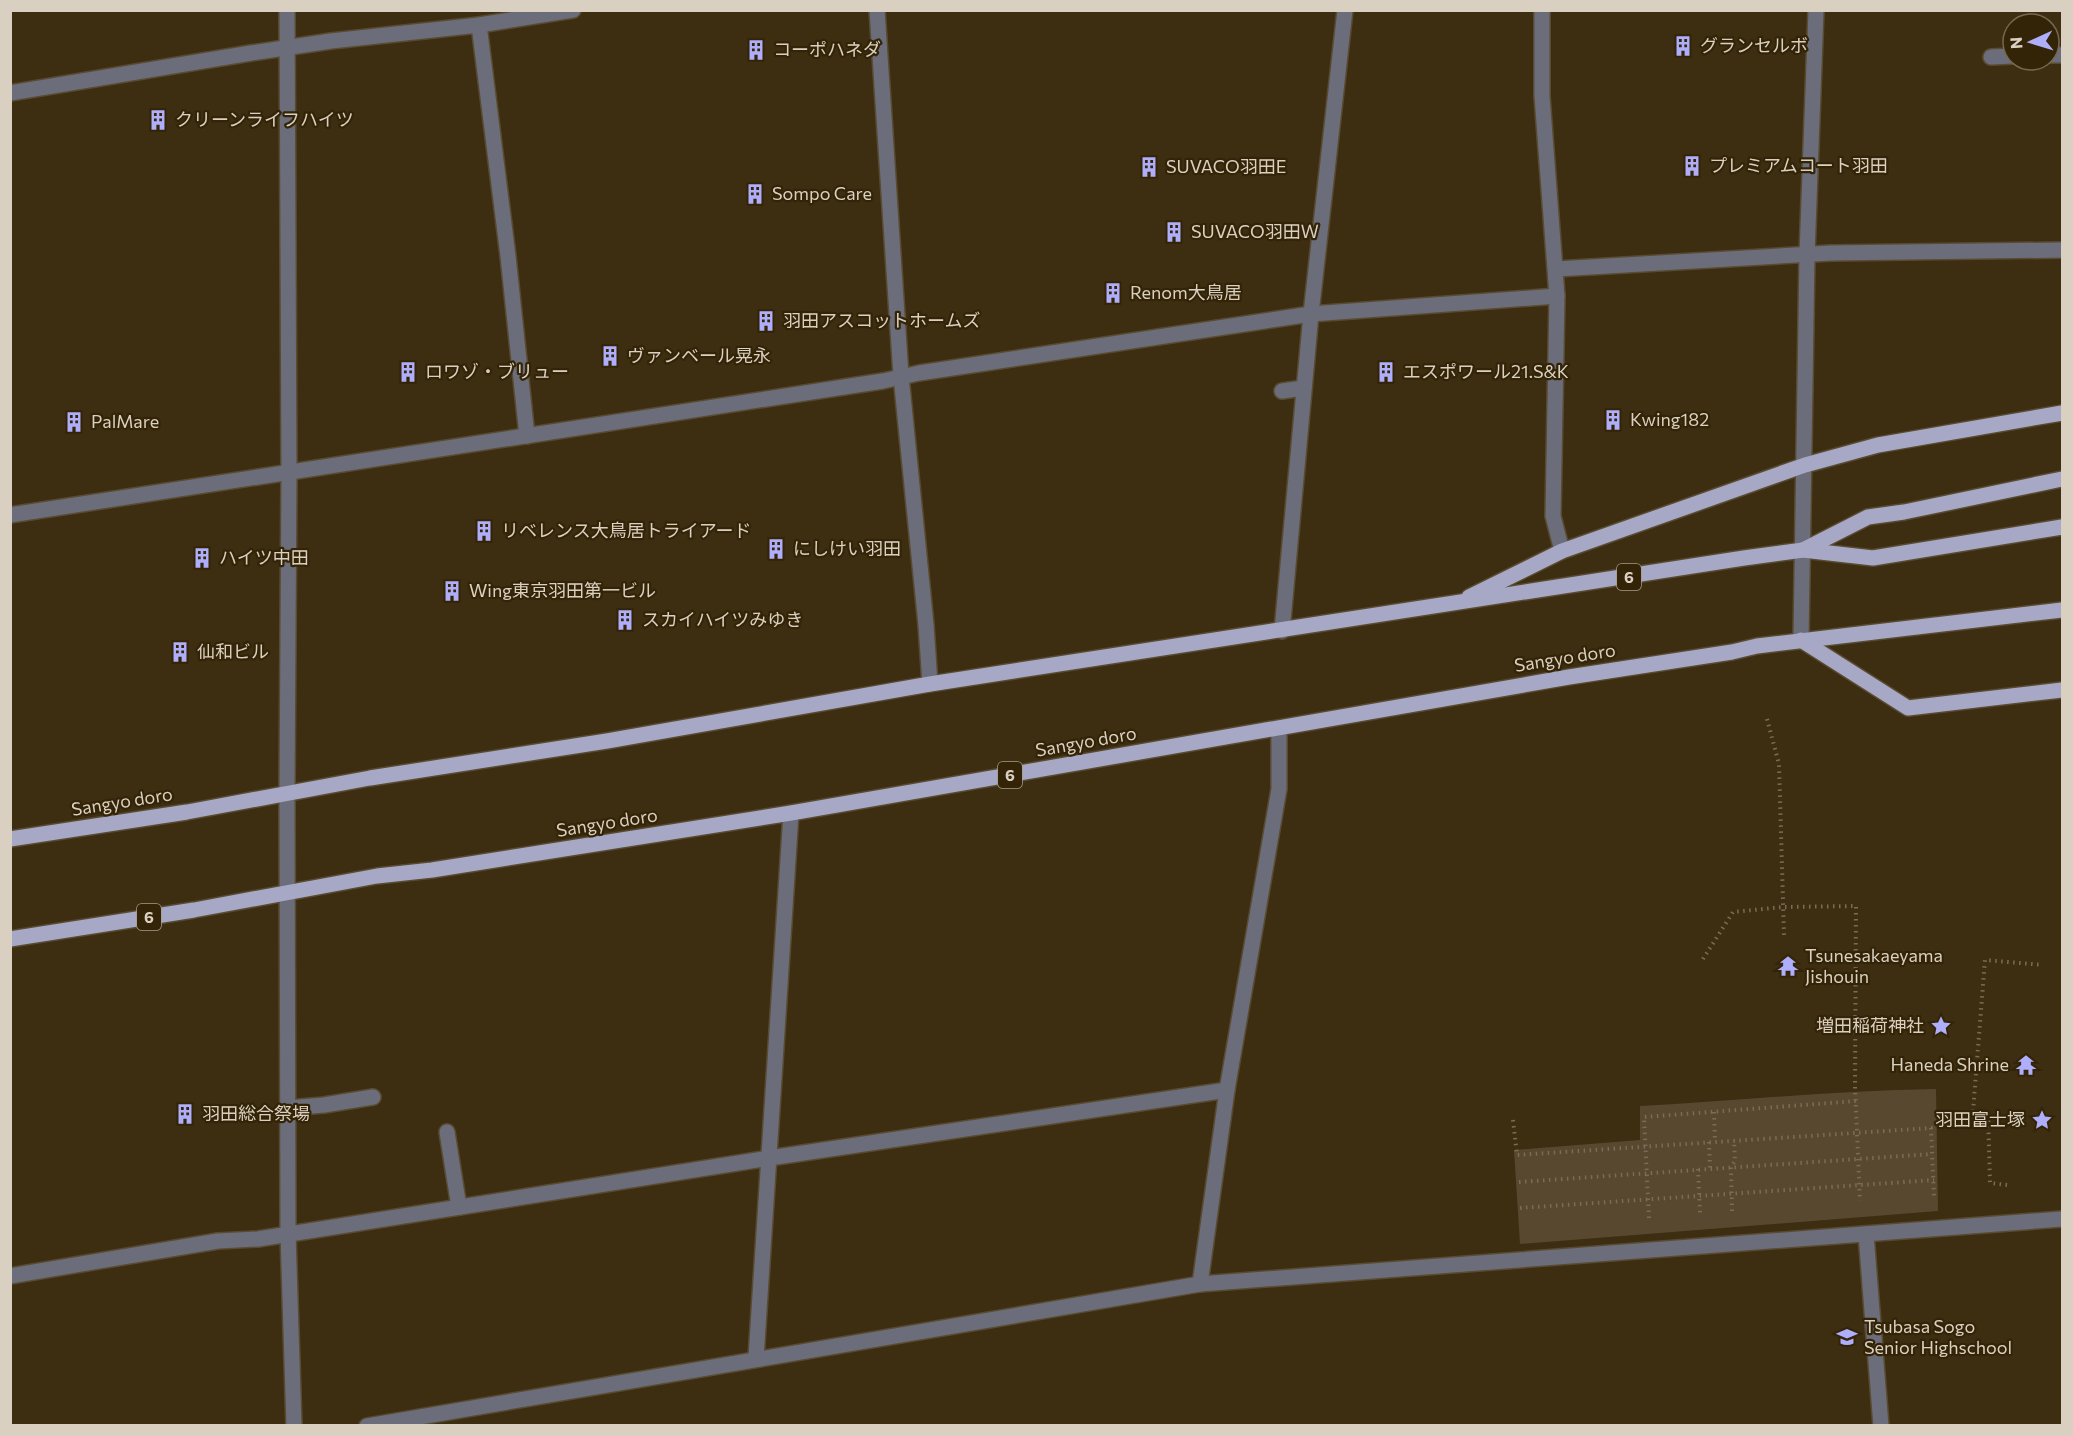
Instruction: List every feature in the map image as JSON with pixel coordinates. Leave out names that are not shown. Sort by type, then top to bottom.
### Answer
[{"type":"main road","points":[[1456,604],[1562,551],[1805,465],[1878,445],[2062,413]]},
{"type":"main road","name":"Sangyo doro","points":[[1803,550],[1868,517],[1904,512],[2062,479]]},
{"type":"main road","name":"Sangyo doro","points":[[10,839],[187,812],[930,684],[1803,550],[1873,558],[2062,527]]},
{"type":"main road","name":"Sangyo doro","points":[[10,939],[377,876],[432,870],[791,813],[1569,677],[1801,640],[2062,610]]},
{"type":"main road","points":[[1801,640],[1908,708],[2062,690]]},
{"type":"street","points":[[287,10],[288,1233],[294,1425]]},
{"type":"street","points":[[10,93],[286,48],[478,25],[514,15],[573,10]]},
{"type":"street","points":[[877,10],[901,376],[930,684]]},
{"type":"street","points":[[1282,631],[1311,314],[1345,10]]},
{"type":"street","points":[[1542,10],[1542,96],[1557,296],[1553,516],[1562,551]]},
{"type":"street","points":[[1801,640],[1807,255],[1816,10]]},
{"type":"street","points":[[478,25],[508,256],[527,436]]},
{"type":"street","points":[[1991,57],[2001,57]]},
{"type":"street","points":[[1556,269],[1807,255],[2062,250]]},
{"type":"street","points":[[10,515],[289,474],[883,381],[901,376],[1311,314],[1557,296]]},
{"type":"street","points":[[1282,391],[1304,388]]},
{"type":"street","points":[[1200,1284],[1227,1090],[1279,789],[1280,728]]},
{"type":"street","points":[[756,1358],[791,813]]},
{"type":"street","points":[[10,1276],[218,1241],[258,1239],[769,1158],[1227,1090]]},
{"type":"street","points":[[288,1108],[373,1097]]},
{"type":"street","points":[[447,1132],[459,1207]]},
{"type":"street","points":[[367,1425],[1200,1284],[2062,1219]]},
{"type":"street","points":[[1866,1234],[1881,1425]]},
{"type":"path","points":[[1767,719],[1779,764],[1784,935]]},
{"type":"path","points":[[1703,958],[1733,912],[1783,907],[1856,906],[1856,1101],[1861,1211]]},
{"type":"path","points":[[2007,1185],[1990,1183],[1988,1113],[1973,1111],[1985,960],[2043,965]]},
{"type":"path","points":[[1649,1227],[1644,1117],[1856,1101]]},
{"type":"path","points":[[1710,1168],[1714,1112]]},
{"type":"path","points":[[1513,1120],[1516,1155],[1931,1128],[1934,1199]]},
{"type":"path","points":[[1732,1221],[1731,1167],[1735,1161],[1734,1140]]},
{"type":"path","points":[[1519,1182],[1859,1157],[1932,1154]]},
{"type":"path","points":[[1698,1169],[1701,1223]]},
{"type":"path","points":[[1520,1208],[1934,1180]]},
{"type":"shaded area","points":[[1936,1089],[1938,1211],[1520,1244],[1514,1150],[1640,1140],[1640,1106],[1862,1091]]},
{"type":"place","name":"グランセルボ","points":[[1683,46]]},
{"type":"place","name":"コーポハネダ","points":[[756,50]]},
{"type":"place","name":"クリーンライフハイツ","points":[[158,120]]},
{"type":"place","name":"プレミアムコート羽田","points":[[1692,166]]},
{"type":"place","name":"SUVACO羽田E","points":[[1149,167]]},
{"type":"place","name":"Sompo Care","points":[[755,194]]},
{"type":"place","name":"SUVACO羽田Ｗ","points":[[1174,232]]},
{"type":"place","name":"Renom大鳥居","points":[[1113,293]]},
{"type":"place","name":"羽田アスコットホームズ","points":[[766,321]]},
{"type":"place","name":"ヴァンベール晃永","points":[[610,356]]},
{"type":"place","name":"ロワゾ・ブリュー","points":[[408,372]]},
{"type":"place","name":"エスポワール21.S&K","points":[[1386,372]]},
{"type":"place","name":"Kwing182","points":[[1613,420]]},
{"type":"place","name":"PalMare","points":[[74,422]]},
{"type":"place","name":"リベレンス大鳥居トライアード","points":[[484,531]]},
{"type":"place","name":"にしけい羽田","points":[[776,549]]},
{"type":"place","name":"ハイツ中田","points":[[202,558]]},
{"type":"place","name":"Wing東京羽田第一ビル","points":[[452,591]]},
{"type":"place","name":"スカイハイツみゆき","points":[[625,620]]},
{"type":"place","name":"仙和ビル","points":[[180,652]]},
{"type":"place","name":"Tsunesakaeyama Jishouin","points":[[1788,966]]},
{"type":"place","name":"増田稲荷神社","points":[[1941,1026]]},
{"type":"place","name":"Haneda Shrine","points":[[2026,1065]]},
{"type":"place","name":"羽田総合祭場","points":[[185,1114]]},
{"type":"place","name":"羽田富士塚","points":[[2042,1120]]},
{"type":"place","name":"Tsubasa Sogo Senior Highschool","points":[[1847,1337]]}]
